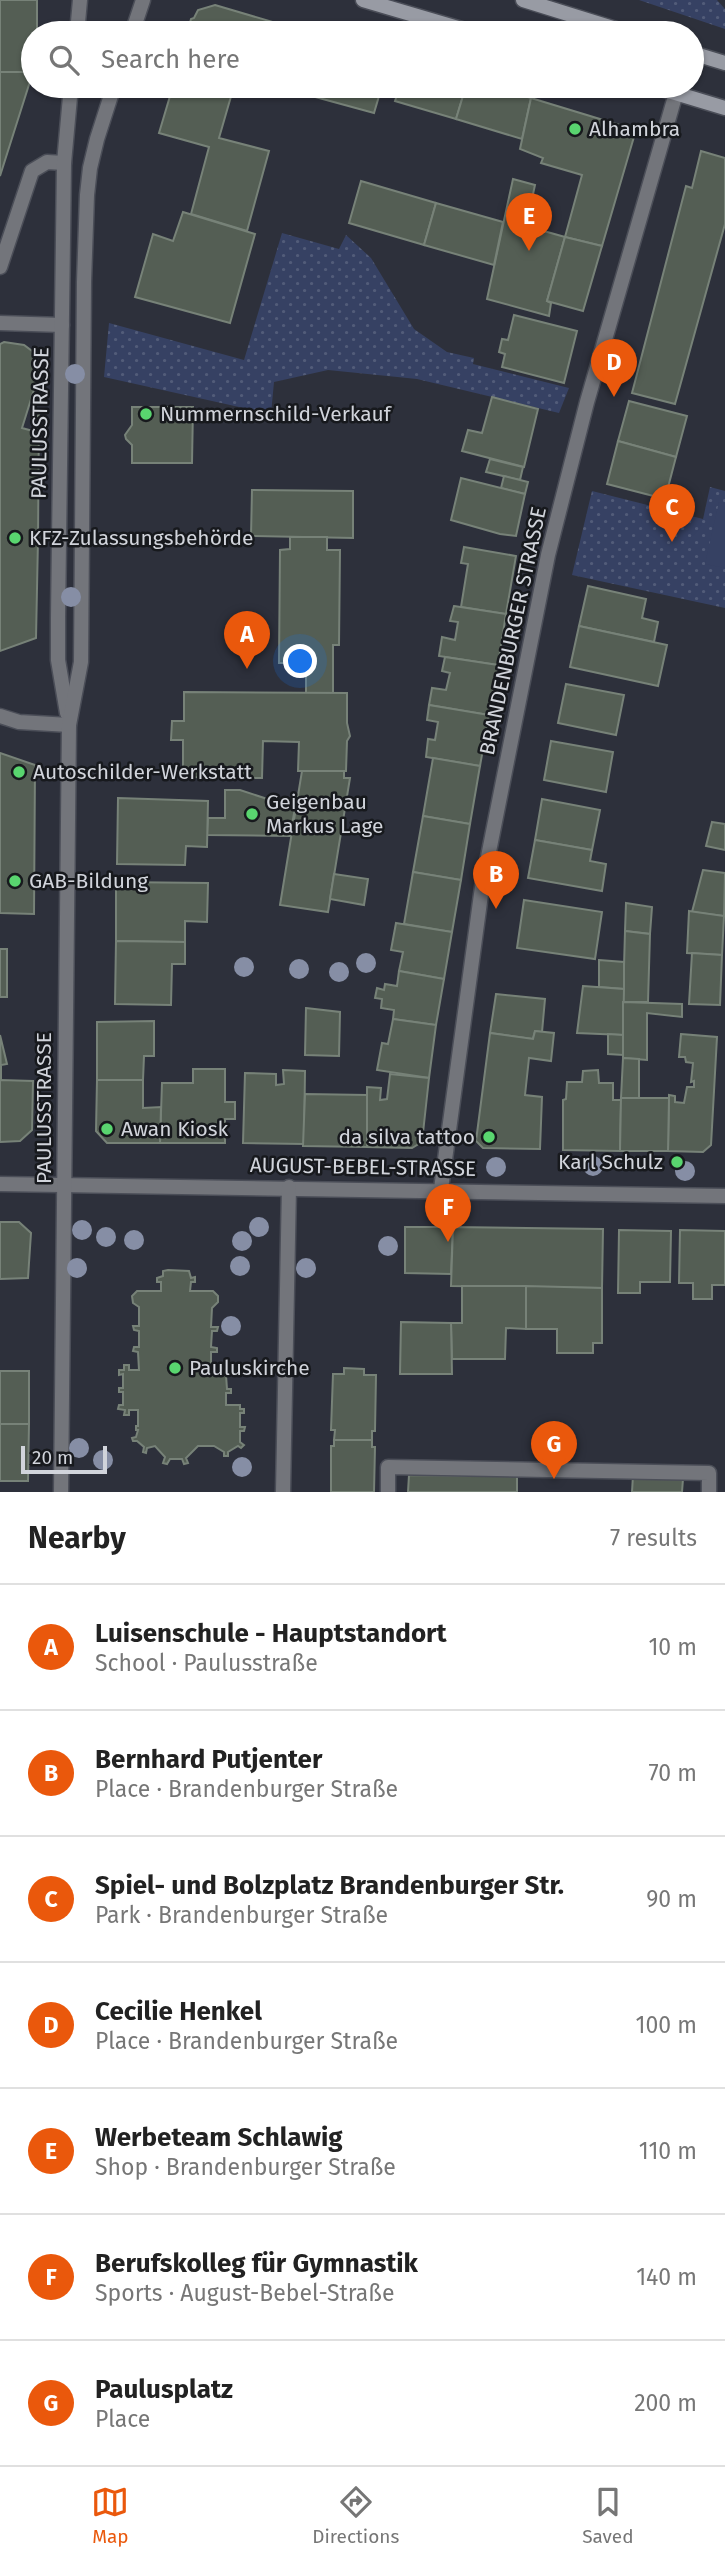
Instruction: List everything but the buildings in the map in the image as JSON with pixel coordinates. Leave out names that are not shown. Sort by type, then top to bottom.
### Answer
[{"type":"street","points":[[78,21],[80,0]]},
{"type":"street","points":[[136,21],[143,0]]},
{"type":"street","points":[[363,0],[434,21]]},
{"type":"street","points":[[523,0],[590,21]]},
{"type":"street","points":[[704,57],[725,63]]},
{"type":"street","name":"PAULUSSTRASSE","points":[[61,1492],[69,725],[58,660],[64,163],[70,98]]},
{"type":"street","name":"PAULUSSTRASSE","points":[[69,725],[81,662],[84,282],[90,168],[110,98]]},
{"type":"street","name":"BRANDENBURGER STRASSE","points":[[441,1189],[482,887],[548,555],[587,402],[675,98]]},
{"type":"street","points":[[692,98],[725,108]]},
{"type":"street","points":[[0,267],[32,171],[47,162],[90,168]]},
{"type":"street","points":[[0,323],[62,325]]},
{"type":"street","points":[[0,716],[34,724],[69,725]]},
{"type":"street","name":"AUGUST-BEBEL-STRASSE","points":[[0,1184],[441,1189],[725,1196]]},
{"type":"street","points":[[283,1492],[289,1187]]},
{"type":"street","points":[[388,1492],[388,1467],[709,1473],[709,1492]]},
{"type":"shaded area","points":[[639,0],[717,0],[725,9],[725,29]]},
{"type":"shaded area","points":[[282,233],[339,249],[346,235],[371,258],[414,329],[447,352],[474,358],[473,364],[569,388],[559,413],[417,379],[328,370],[274,382],[271,414],[104,377],[109,323],[244,360]]},
{"type":"shaded area","points":[[710,487],[725,491],[725,608],[572,575],[592,491],[703,519]]},
{"type":"shaded area","points":[[719,502],[725,504],[725,568],[705,564]]},
{"type":"place","name":"Alhambra","points":[[575,129]]},
{"type":"place","name":"Werbeteam Schlawig","points":[[529,251]]},
{"type":"place","name":"Cecilie Henkel","points":[[614,397]]},
{"type":"place","name":"Nummernschild-Verkauf","points":[[146,414]]},
{"type":"place","name":"KFZ-Zulassungsbehörde","points":[[15,538]]},
{"type":"place","name":"Spiel- und Bolzplatz Brandenburger Str.","points":[[672,542]]},
{"type":"place","name":"Luisenschule - Hauptstandort","points":[[247,669]]},
{"type":"place","name":"Autoschilder-Werkstatt","points":[[19,772]]},
{"type":"place","name":"Geigenbau Markus Lage","points":[[252,814]]},
{"type":"place","name":"GAB-Bildung","points":[[15,881]]},
{"type":"place","name":"Bernhard Putjenter","points":[[496,909]]},
{"type":"place","name":"Awan Kiosk","points":[[107,1129]]},
{"type":"place","name":"da silva tattoo","points":[[489,1137]]},
{"type":"place","name":"Karl Schulz","points":[[677,1162]]},
{"type":"place","name":"Berufskolleg für Gymnastik","points":[[448,1242]]},
{"type":"place","name":"Pauluskirche","points":[[175,1368]]},
{"type":"place","name":"Paulusplatz","points":[[554,1479]]}]
